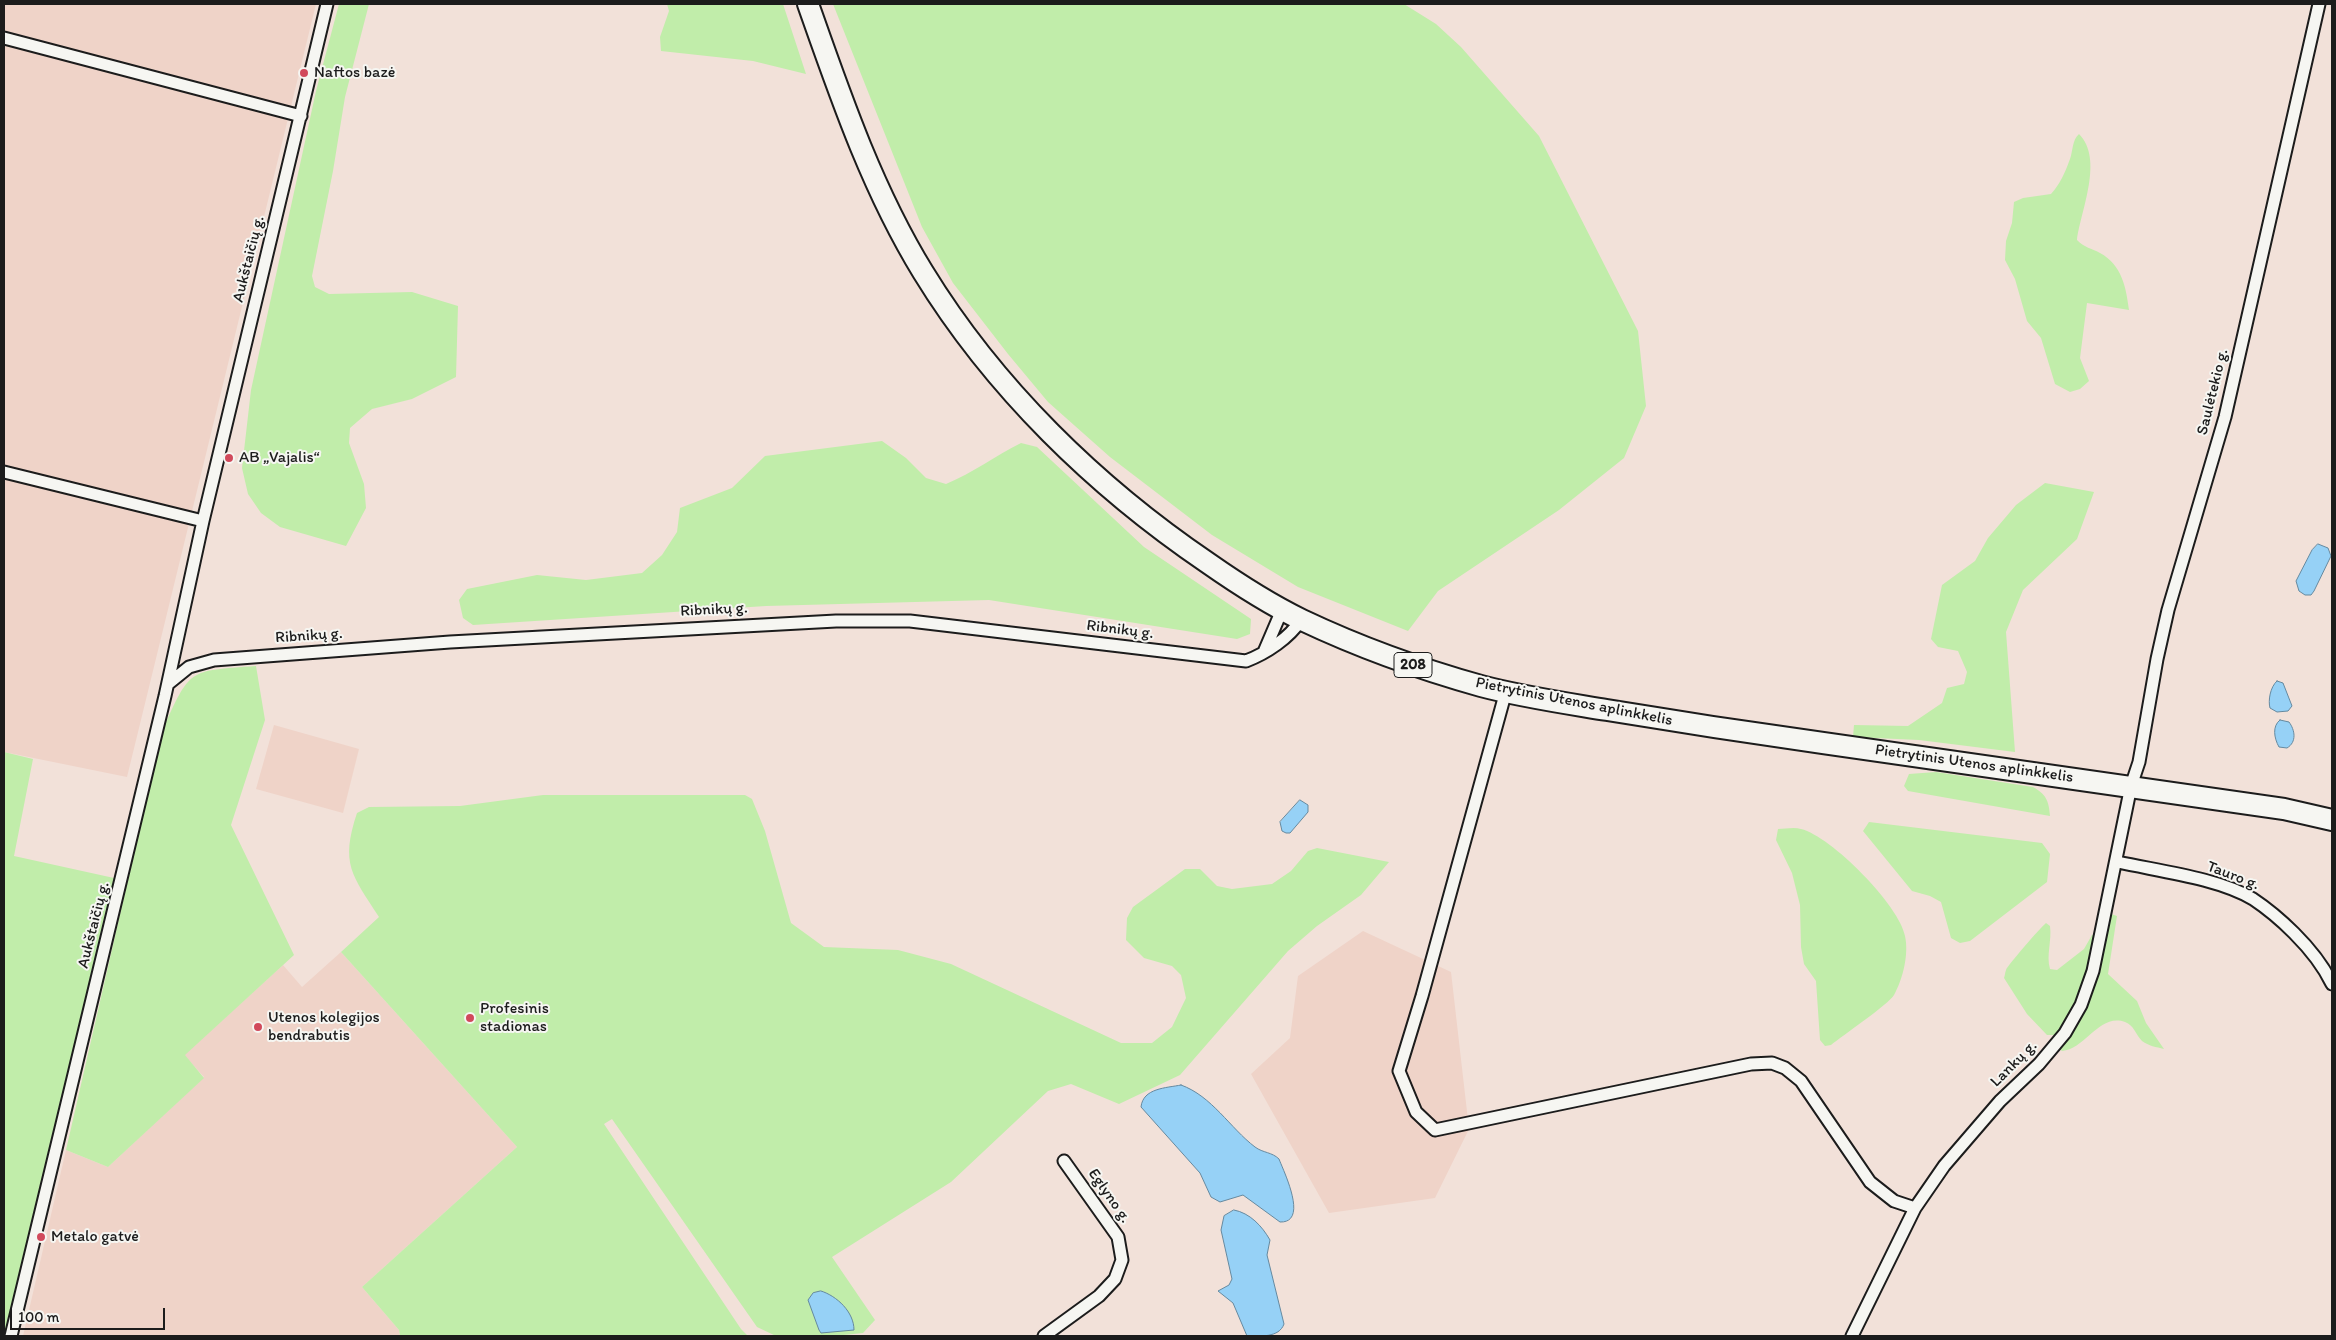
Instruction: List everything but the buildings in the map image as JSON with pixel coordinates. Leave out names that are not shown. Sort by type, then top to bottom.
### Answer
[{"type":"highway","name":"Pietrytinis Utenos aplinkkelis","points":[[808,4],[837,87],[884,200],[923,272],[978,350],[1045,426],[1117,495],[1191,552],[1239,585],[1282,610],[1301,620],[1398,660],[1506,692],[1556,702],[1713,727],[2284,809],[2332,820]]},
{"type":"street","name":"Aukštaičių g.","points":[[11,1336],[168,684],[203,521],[327,4]]},
{"type":"street","name":"Saulėtekio g.","points":[[2132,786],[2139,762],[2166,618],[2225,417],[2319,4]]},
{"type":"street","points":[[4,38],[301,116]]},
{"type":"street","points":[[4,472],[203,521]]},
{"type":"street","points":[[1264,652],[1282,610]]},
{"type":"street","name":"Ribnikų g.","points":[[168,684],[189,667],[214,660],[470,641],[836,621],[918,622],[1233,661],[1246,661],[1264,652],[1294,630],[1301,620]]},
{"type":"street","points":[[1506,692],[1399,1070],[1416,1112],[1435,1130],[1751,1064],[1772,1063],[1785,1068],[1801,1081],[1870,1182],[1894,1201],[1915,1208]]},
{"type":"street","name":"Lankų g.","points":[[1852,1336],[1915,1208],[1944,1166],[2000,1101],[2039,1064],[2065,1033],[2077,1012],[2093,971],[2118,862],[2132,786]]},
{"type":"street","name":"Tauro g.","points":[[2118,862],[2216,884],[2251,898],[2277,916],[2302,941],[2327,973],[2332,984]]},
{"type":"street","name":"Eglyno g.","points":[[1044,1336],[1098,1296],[1115,1279],[1122,1260],[1118,1238],[1064,1161]]},
{"type":"shaded area","points":[[4,4],[316,4],[127,777],[4,752]]},
{"type":"shaded area","points":[[274,725],[359,749],[343,813],[256,789]]},
{"type":"shaded area","points":[[1363,931],[1451,972],[1469,1129],[1435,1198],[1329,1213],[1251,1074],[1290,1038],[1298,976]]},
{"type":"shaded area","points":[[341,952],[517,1147],[362,1287],[399,1330],[400,1336],[23,1336],[66,1150],[108,1167],[204,1077],[184,1055],[283,965],[302,987]]},
{"type":"green space","points":[[339,4],[369,4],[345,97],[333,171],[312,276],[315,287],[329,294],[412,292],[458,306],[456,377],[412,399],[372,409],[350,428],[349,443],[364,484],[366,508],[346,546],[280,527],[261,513],[248,494],[242,468],[251,390],[316,91]]},
{"type":"green space","points":[[667,4],[783,4],[806,74],[753,61],[661,51],[660,37],[669,11]]},
{"type":"green space","points":[[833,4],[1404,4],[1436,24],[1461,47],[1539,136],[1638,331],[1646,406],[1624,458],[1559,510],[1438,591],[1408,631],[1298,587],[1212,535],[1110,457],[1048,402],[1008,354],[953,283],[922,227]]},
{"type":"green space","points":[[2079,134],[2086,145],[2090,157],[2090,171],[2089,185],[2077,240],[2107,258],[2118,270],[2122,277],[2129,310],[2087,303],[2080,358],[2089,381],[2080,389],[2070,392],[2055,384],[2041,338],[2027,321],[2015,279],[2005,260],[2006,241],[2012,223],[2014,202],[2023,198],[2051,194],[2064,174],[2074,142]]},
{"type":"green space","points":[[882,441],[906,458],[926,478],[946,484],[1021,443],[1037,447],[1144,547],[1251,619],[1250,634],[1237,639],[989,600],[766,606],[473,625],[463,618],[459,600],[467,589],[537,575],[586,580],[642,573],[662,555],[677,532],[680,508],[732,488],[765,456]]},
{"type":"green space","points":[[2045,483],[2094,492],[2077,539],[2023,590],[2006,632],[2015,752],[1919,740],[1853,737],[1854,725],[1908,726],[1942,703],[1947,688],[1964,684],[1967,672],[1958,651],[1938,647],[1931,639],[1942,585],[1975,561],[1988,538],[2016,505]]},
{"type":"green space","points":[[256,666],[265,720],[231,825],[294,955],[185,1055],[204,1078],[108,1167],[66,1150],[162,731],[179,695],[186,684],[194,677],[216,669]]},
{"type":"green space","points":[[4,752],[33,759],[14,856],[114,878],[4,1336]]},
{"type":"green space","points":[[1936,772],[2033,787],[2041,792],[2046,799],[2050,816],[1908,791],[1904,786],[1909,774]]},
{"type":"green space","points":[[543,795],[745,795],[752,799],[765,831],[791,923],[824,947],[898,950],[951,964],[1121,1043],[1152,1043],[1172,1027],[1186,998],[1181,975],[1172,966],[1144,958],[1126,940],[1127,918],[1133,907],[1185,869],[1200,869],[1217,886],[1232,889],[1272,884],[1291,871],[1308,851],[1317,848],[1389,862],[1361,895],[1317,926],[1288,951],[1180,1075],[1119,1104],[1071,1084],[1048,1091],[951,1182],[832,1257],[875,1320],[863,1333],[834,1336],[776,1336],[757,1327],[612,1119],[604,1124],[741,1329],[748,1336],[400,1336],[399,1330],[362,1287],[517,1147],[341,952],[379,917],[362,890],[352,868],[349,857],[349,845],[352,830],[357,813],[369,807],[460,806]]},
{"type":"green space","points":[[1869,822],[2042,843],[2050,854],[2047,882],[1970,941],[1960,943],[1951,938],[1941,902],[1930,896],[1912,891],[1863,831]]},
{"type":"green space","points":[[1798,828],[1814,834],[1846,858],[1878,891],[1891,908],[1905,936],[1904,966],[1894,995],[1875,1012],[1831,1045],[1825,1046],[1820,1040],[1816,981],[1804,964],[1801,947],[1800,905],[1792,873],[1776,840],[1778,829]]},
{"type":"green space","points":[[2108,913],[2117,916],[2108,974],[2137,1001],[2146,1023],[2164,1049],[2145,1043],[2128,1023],[2116,1021],[2108,1022],[2071,1049],[2062,1051],[2058,1048],[2085,1010],[2092,991]]},
{"type":"green space","points":[[2046,923],[2050,926],[2050,969],[2057,970],[2084,949],[2092,935],[2097,934],[2091,961],[2077,1000],[2055,1035],[2047,1035],[2027,1014],[2004,978],[2006,970],[2012,962]]},
{"type":"water","points":[[2318,544],[2328,548],[2331,556],[2314,591],[2311,595],[2305,595],[2299,591],[2296,581],[2312,550]]},
{"type":"water","points":[[2277,681],[2283,683],[2292,706],[2288,711],[2277,712],[2270,708],[2270,694]]},
{"type":"water","points":[[2280,720],[2289,722],[2294,732],[2294,739],[2287,748],[2279,747],[2276,740],[2275,729]]},
{"type":"water","points":[[1300,800],[1308,805],[1308,812],[1290,833],[1282,831],[1280,822]]},
{"type":"water","points":[[1181,1085],[1192,1090],[1211,1104],[1255,1147],[1279,1159],[1289,1185],[1294,1206],[1293,1214],[1288,1220],[1280,1222],[1243,1195],[1220,1202],[1211,1197],[1200,1173],[1141,1107],[1146,1096],[1151,1092]]},
{"type":"water","points":[[1234,1210],[1245,1214],[1255,1221],[1270,1240],[1267,1255],[1284,1324],[1282,1329],[1274,1334],[1247,1336],[1233,1303],[1218,1291],[1229,1285],[1232,1279],[1221,1230],[1224,1216]]},
{"type":"water","points":[[821,1291],[827,1293],[844,1306],[851,1317],[854,1330],[821,1333],[808,1300],[813,1293]]},
{"type":"place","name":"Naftos bazė","points":[[304,73]]},
{"type":"place","name":"AB „Vajalis“","points":[[229,458]]},
{"type":"place","name":"Profesinis stadionas","points":[[470,1018]]},
{"type":"place","name":"Utenos kolegijos bendrabutis","points":[[258,1027]]},
{"type":"place","name":"Metalo gatvė","points":[[41,1237]]}]
